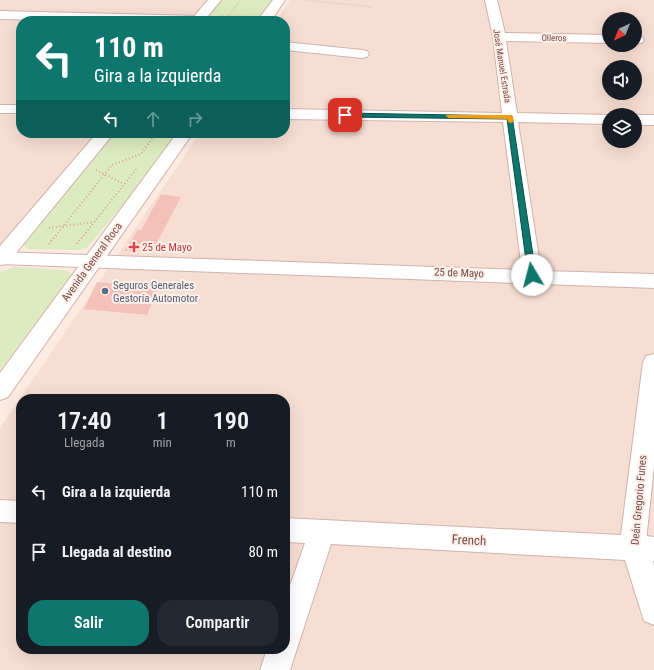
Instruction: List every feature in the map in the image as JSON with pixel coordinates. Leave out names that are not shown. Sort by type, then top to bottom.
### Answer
[{"type":"main road","points":[[202,16],[215,0]]},
{"type":"main road","points":[[260,16],[279,0]]},
{"type":"main road","points":[[0,258],[102,138]]},
{"type":"main road","name":"Avenida General Roca","points":[[0,391],[180,138]]},
{"type":"street","name":"José Manuel Estrada","points":[[492,0],[499,37],[532,275]]},
{"type":"street","points":[[0,15],[67,16]]},
{"type":"street","name":"Olleros","points":[[499,37],[602,39]]},
{"type":"street","points":[[290,47],[362,54]]},
{"type":"street","points":[[0,109],[16,109]]},
{"type":"street","points":[[290,114],[602,119]]},
{"type":"street","points":[[642,120],[654,120]]},
{"type":"street","name":"25 de Mayo","points":[[0,258],[532,275],[654,281]]},
{"type":"street","name":"Deán Gregorio Funes","points":[[654,362],[636,514],[644,549],[654,611]]},
{"type":"street","points":[[0,510],[16,512]]},
{"type":"street","name":"French","points":[[290,530],[644,549]]},
{"type":"street","points":[[290,626],[321,532]]},
{"type":"street","points":[[275,670],[280,654]]},
{"type":"path","points":[[228,16],[241,0]]},
{"type":"path","points":[[306,0],[371,7]]},
{"type":"path","points":[[54,247],[46,248],[112,165],[141,154],[152,138]]},
{"type":"path","points":[[76,246],[138,166]]},
{"type":"path","points":[[94,169],[124,184]]},
{"type":"path","points":[[44,229],[95,222]]},
{"type":"shaded area","points":[[0,0],[210,0],[197,16],[16,16],[16,138],[93,138],[0,247]]},
{"type":"shaded area","points":[[290,0],[654,0],[654,670],[0,670],[0,428],[16,404],[16,654],[290,654],[290,394],[23,394],[197,138],[290,138],[290,16],[279,16]]},
{"type":"green space","points":[[215,0],[279,0],[268,16],[201,16]]},
{"type":"green space","points":[[104,138],[178,138],[87,248],[79,250],[27,249],[23,244]]},
{"type":"green space","points":[[14,267],[65,270],[72,274],[0,370],[0,272]]},
{"type":"building","points":[[161,194],[181,197],[153,250],[124,251],[138,230],[141,230]]},
{"type":"building","points":[[97,282],[158,288],[147,315],[84,309]]},
{"type":"slow traffic","points":[[449,116],[510,117],[511,121]]},
{"type":"place","name":"25 de Mayo","points":[[134,247]]},
{"type":"place","name":"Seguros Generales Gestoría Automotor","points":[[105,291]]},
{"type":"route","points":[[345,115],[510,117],[532,275]]}]
